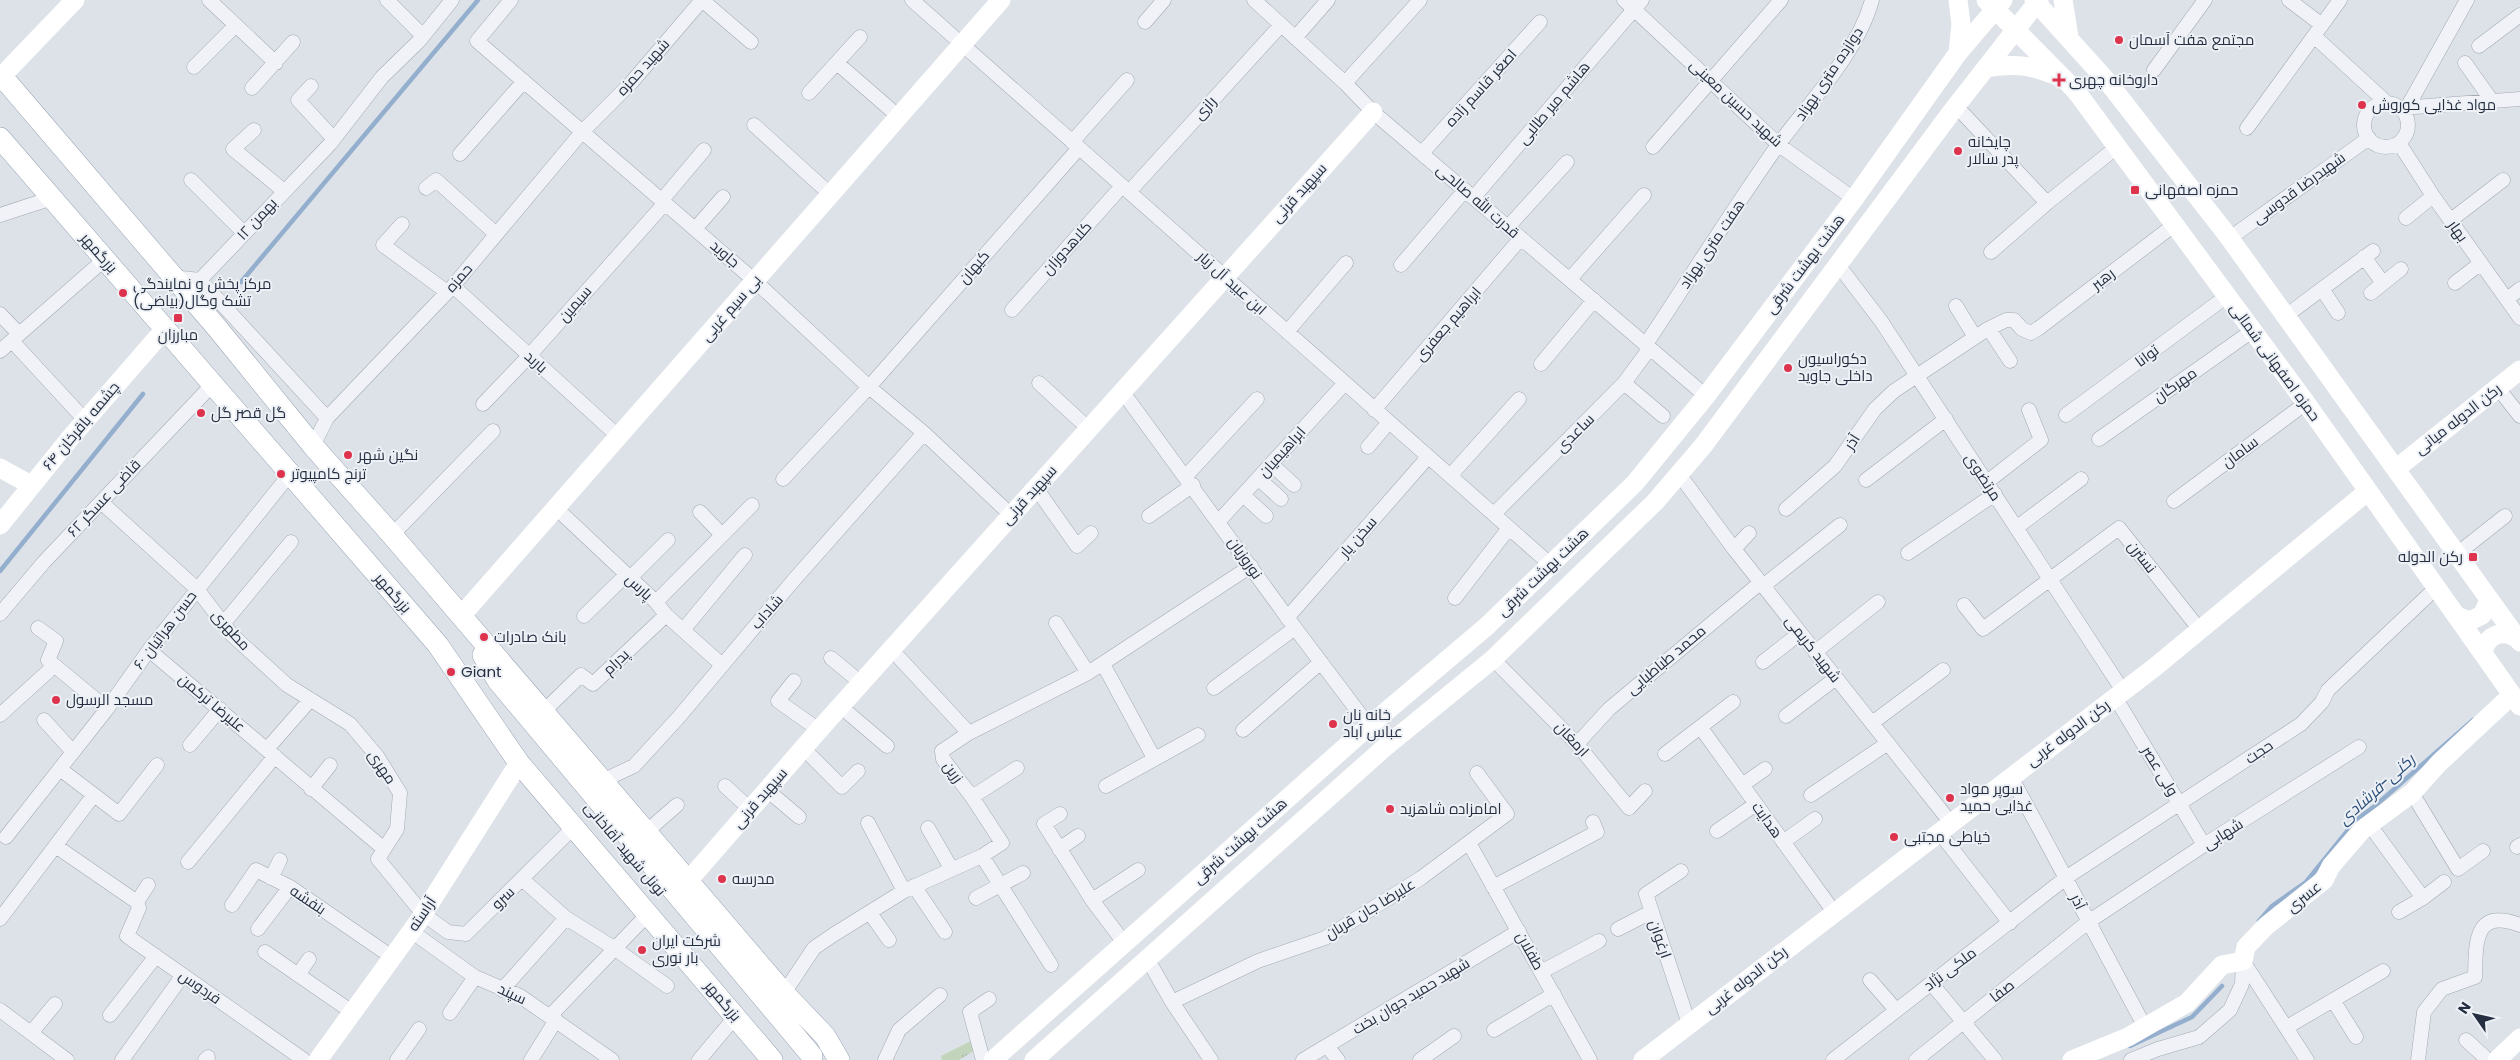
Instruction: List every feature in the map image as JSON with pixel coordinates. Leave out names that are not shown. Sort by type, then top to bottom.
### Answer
[{"type":"main road","points":[[75,0],[1,75],[218,329],[313,446],[392,535],[784,993],[825,1036],[839,1060]]},
{"type":"main road","name":"بی سیم غربی","points":[[461,616],[557,509],[1001,0]]},
{"type":"main road","points":[[1958,0],[1961,24],[1958,53]]},
{"type":"main road","points":[[2063,0],[2069,37]]},
{"type":"main road","points":[[2037,1],[2114,90],[2230,238],[2397,468],[2519,641]]},
{"type":"main road","name":"هشت بهشت شرقی","points":[[1039,1058],[1147,958],[1384,748],[1493,658],[1656,502],[1703,446],[1839,266],[1956,106],[2037,1]]},
{"type":"main road","name":"هشت بهشت شرقی","points":[[993,1060],[1368,726],[1487,626],[1635,483],[1706,396],[1854,199],[1995,3]]},
{"type":"main road","name":"حمزه اصفهانی شمالی","points":[[1995,3],[2015,29],[2064,78],[2090,109],[2306,402],[2516,701]]},
{"type":"main road","points":[[1986,68],[2019,65],[2064,78]]},
{"type":"main road","points":[[2090,109],[2091,102],[2098,92],[2106,89],[2114,90]]},
{"type":"main road","name":"سپهبد قرنی","points":[[688,881],[818,730],[1372,112]]},
{"type":"main road","name":"بزرگمهر","points":[[0,138],[438,645],[519,763],[649,913],[772,1060]]},
{"type":"main road","name":"چشمه باقرخان ۶۴","points":[[0,525],[85,420],[164,330]]},
{"type":"main road","name":"رکن الدوله میانی","points":[[2397,468],[2520,370]]},
{"type":"main road","points":[[0,468],[31,485]]},
{"type":"main road","name":"رکن الدوله غربی","points":[[1643,1060],[2119,694],[2200,630],[2368,491]]},
{"type":"main road","points":[[2457,616],[2470,620],[2482,615],[2488,603],[2487,596]]},
{"type":"main road","points":[[461,616],[498,681],[813,1059],[827,1046],[825,1036]]},
{"type":"main road","points":[[2483,653],[2485,645],[2496,634],[2504,633],[2519,641]]},
{"type":"main road","name":"تونل شهید آقاخانی","points":[[438,645],[490,691],[813,1059]]},
{"type":"main road","name":"عسری","points":[[2243,961],[2246,947],[2266,926],[2324,880],[2331,866],[2369,824],[2412,793],[2439,763],[2516,701]]},
{"type":"main road","name":"آراسته","points":[[318,1060],[423,914],[519,763]]},
{"type":"main road","points":[[2072,1060],[2128,1037],[2186,1003],[2222,965],[2243,961]]},
{"type":"main road","points":[[2497,1060],[2520,1038]]},
{"type":"street","points":[[209,0],[225,5],[236,25],[276,62]]},
{"type":"street","points":[[387,0],[423,36]]},
{"type":"street","name":"۱۲ بهمن","points":[[200,280],[334,139],[382,77],[423,36],[452,0]]},
{"type":"street","name":"جاوید","points":[[510,0],[477,41],[755,281],[869,386],[924,433],[1011,516]]},
{"type":"street","points":[[702,0],[751,42]]},
{"type":"street","name":"شهید حمزه","points":[[582,132],[631,82],[702,0]]},
{"type":"street","name":"ابن عبید آل زیار","points":[[912,0],[1551,565]]},
{"type":"street","points":[[1145,22],[1164,0]]},
{"type":"street","name":"قدرت الله صالحی","points":[[1254,0],[1346,83],[1372,112],[1706,396]]},
{"type":"street","points":[[1295,38],[1328,0]]},
{"type":"street","points":[[1346,83],[1420,0]]},
{"type":"street","points":[[1653,147],[1781,0]]},
{"type":"street","name":"دوازده متری بهزاد","points":[[1779,145],[1832,74],[1868,14],[1872,0]]},
{"type":"street","points":[[2154,70],[2206,0]]},
{"type":"street","points":[[2289,0],[2398,106],[2407,119],[2407,132],[2399,142],[2386,147],[2379,146],[2368,138],[2364,125],[2366,118],[2374,107],[2398,106],[2492,101],[2520,99]]},
{"type":"street","points":[[2247,128],[2340,0]]},
{"type":"street","points":[[2398,106],[2468,0]]},
{"type":"street","name":"شهید حسین معینی","points":[[1633,3],[1779,145],[1854,199]]},
{"type":"street","name":"هاشم میر طالبی","points":[[1401,265],[1469,194],[1633,3]]},
{"type":"street","points":[[2479,46],[2520,15]]},
{"type":"street","name":"اصغر قاسم زاده","points":[[1422,153],[1540,22]]},
{"type":"street","points":[[194,67],[236,25]]},
{"type":"street","name":"رازی","points":[[1126,189],[1281,25]]},
{"type":"street","points":[[810,93],[860,37]]},
{"type":"street","points":[[252,88],[293,42]]},
{"type":"street","points":[[837,63],[898,116]]},
{"type":"street","points":[[2464,63],[2492,101]]},
{"type":"street","name":"کیهان","points":[[783,479],[869,386],[1076,145],[1127,80]]},
{"type":"street","points":[[460,154],[524,81]]},
{"type":"street","points":[[311,86],[298,100],[334,139]]},
{"type":"street","points":[[1956,106],[2047,203]]},
{"type":"street","points":[[754,125],[830,194]]},
{"type":"street","points":[[254,130],[233,149],[284,191]]},
{"type":"street","name":"حمزه","points":[[313,446],[327,418],[450,289],[582,132]]},
{"type":"street","name":"شهیدرضا قدوسی","points":[[2230,238],[2368,138]]},
{"type":"street","name":"بهار","points":[[2399,142],[2433,196],[2520,318]]},
{"type":"street","name":"هفت متری بهزاد","points":[[1648,346],[1779,145]]},
{"type":"street","points":[[1991,252],[2047,203],[2117,147]]},
{"type":"street","name":"سیمین","points":[[483,404],[530,356],[663,201],[704,150]]},
{"type":"street","points":[[1508,227],[1567,162]]},
{"type":"street","points":[[191,180],[244,234]]},
{"type":"street","points":[[426,188],[436,180],[496,234]]},
{"type":"street","points":[[2450,220],[2502,180]]},
{"type":"street","name":"کلاهدوزان","points":[[1012,310],[1126,189]]},
{"type":"street","points":[[1570,279],[1644,195]]},
{"type":"street","points":[[2406,218],[2433,196]]},
{"type":"street","points":[[695,229],[723,197]]},
{"type":"street","points":[[0,215],[52,198]]},
{"type":"street","points":[[402,224],[383,245],[450,289]]},
{"type":"street","name":"رهبر","points":[[2031,333],[2174,225]]},
{"type":"street","name":"ابراهیم جعفری","points":[[1374,410],[1521,238]]},
{"type":"street","points":[[2287,315],[2369,254],[2383,283]]},
{"type":"street","points":[[0,351],[105,259]]},
{"type":"street","points":[[1287,332],[1346,263]]},
{"type":"street","points":[[2455,283],[2480,263]]},
{"type":"street","name":"مرتضوی","points":[[1839,266],[1881,321],[1918,376],[2051,580],[2119,694]]},
{"type":"street","points":[[2370,293],[2401,269]]},
{"type":"street","points":[[172,277],[200,280],[327,418]]},
{"type":"street","name":"باربد","points":[[450,289],[530,356],[619,437]]},
{"type":"street","points":[[2507,299],[2520,289]]},
{"type":"street","points":[[2322,290],[2338,313]]},
{"type":"street","name":"توانا","points":[[2066,415],[2227,296]]},
{"type":"street","points":[[1541,364],[1594,300]]},
{"type":"street","points":[[1956,306],[1975,337]]},
{"type":"street","points":[[0,314],[15,338],[85,420]]},
{"type":"street","name":"آذر","points":[[1786,509],[1835,466],[1875,409],[1894,391],[1975,337],[2006,320],[2014,320],[2022,329],[2031,333]]},
{"type":"street","points":[[1989,329],[2010,361]]},
{"type":"street","name":"مهرگان","points":[[2099,440],[2252,331]]},
{"type":"street","name":"ساعدی","points":[[1494,514],[1624,384],[1648,346]]},
{"type":"street","points":[[1039,383],[1089,429]]},
{"type":"street","name":"ابراهیمیان","points":[[1219,521],[1345,383]]},
{"type":"street","points":[[1624,384],[1663,416]]},
{"type":"street","name":"قاضی عسگر ۶۲","points":[[0,614],[44,562],[212,385]]},
{"type":"street","points":[[2498,388],[2520,416]]},
{"type":"street","name":"نوروزیان","points":[[1122,391],[1190,481],[1291,623],[1368,726]]},
{"type":"street","points":[[1149,516],[1190,481],[1257,399]]},
{"type":"street","points":[[1450,476],[1519,399]]},
{"type":"street","name":"سامان","points":[[2174,501],[2306,402]]},
{"type":"street","points":[[1987,482],[2041,440],[2029,410]]},
{"type":"street","points":[[1866,480],[1946,419]]},
{"type":"street","points":[[1368,447],[1389,422]]},
{"type":"street","points":[[392,535],[493,432]]},
{"type":"street","name":"شاداب","points":[[602,781],[634,766],[678,718],[924,433]]},
{"type":"street","name":"سخن یار","points":[[1291,623],[1428,456]]},
{"type":"street","points":[[1271,464],[1294,485]]},
{"type":"street","name":"حسن هراتیان ۶۰","points":[[6,837],[107,710],[149,650],[290,474]]},
{"type":"street","name":"شهید کریمی","points":[[1679,474],[1734,549],[1888,743],[2010,923]]},
{"type":"street","points":[[1258,478],[1281,499]]},
{"type":"street","points":[[2016,528],[2081,479]]},
{"type":"street","points":[[1036,488],[1077,546],[1091,533]]},
{"type":"street","points":[[1908,553],[1994,494]]},
{"type":"street","points":[[1243,495],[1266,516]]},
{"type":"street","name":"مطهری","points":[[101,502],[197,589],[232,635],[287,686],[350,724]]},
{"type":"street","points":[[656,602],[752,505]]},
{"type":"street","name":"پارس","points":[[557,509],[656,602],[666,615],[684,629],[722,665]]},
{"type":"street","points":[[700,512],[722,535]]},
{"type":"street","points":[[2457,554],[2505,516]]},
{"type":"street","name":"محمد طباطبایی","points":[[1578,744],[1610,709],[1762,584],[1840,525]]},
{"type":"street","points":[[1455,598],[1509,528]]},
{"type":"street","name":"نسترن","points":[[2051,580],[2119,528],[2200,630]]},
{"type":"street","points":[[1734,549],[1749,533]]},
{"type":"street","points":[[584,616],[668,540]]},
{"type":"street","points":[[223,624],[291,542]]},
{"type":"street","points":[[684,629],[745,555]]},
{"type":"street","name":"زرین","points":[[784,993],[814,948],[909,888],[982,856],[1002,844],[972,797],[942,759],[942,751],[969,734],[1088,673],[1251,566]]},
{"type":"street","points":[[1964,605],[1983,629],[2051,580]]},
{"type":"street","name":"حجت","points":[[2067,877],[2301,724],[2322,702],[2328,690],[2437,587]]},
{"type":"street","points":[[1815,652],[1878,602]]},
{"type":"street","name":"پدرام","points":[[544,712],[581,675],[593,684],[666,615]]},
{"type":"street","points":[[1056,623],[1088,673]]},
{"type":"street","points":[[1214,688],[1291,623]]},
{"type":"street","points":[[38,628],[56,641],[48,660],[107,710]]},
{"type":"street","points":[[1763,662],[1800,632]]},
{"type":"street","points":[[891,649],[969,734]]},
{"type":"street","name":"علیرضا ترکمن","points":[[149,650],[384,849]]},
{"type":"street","points":[[831,658],[861,683]]},
{"type":"street","name":"ارمغان","points":[[1493,658],[1578,744],[1629,808],[1645,791]]},
{"type":"street","points":[[1243,730],[1321,662]]},
{"type":"street","points":[[1103,664],[1154,758]]},
{"type":"street","points":[[0,715],[54,666]]},
{"type":"street","points":[[1872,723],[1942,670]]},
{"type":"street","points":[[1786,716],[1836,678]]},
{"type":"street","points":[[794,681],[778,701],[818,730]]},
{"type":"street","name":"ولی عصر","points":[[2119,694],[2204,845]]},
{"type":"street","points":[[188,862],[310,700]]},
{"type":"street","points":[[1665,754],[1733,702]]},
{"type":"street","points":[[840,706],[887,746]]},
{"type":"street","points":[[190,745],[220,709]]},
{"type":"street","points":[[44,720],[73,752]]},
{"type":"street","name":"مهری","points":[[350,724],[376,756],[400,793],[397,829],[384,849]]},
{"type":"street","name":"هدایت","points":[[1701,728],[1834,912]]},
{"type":"street","points":[[1106,786],[1198,735]]},
{"type":"street","points":[[1811,795],[1888,743]]},
{"type":"street","name":"شهابی","points":[[2088,922],[2204,845],[2359,747]]},
{"type":"street","points":[[803,748],[842,787],[858,771]]},
{"type":"street","points":[[60,769],[119,814],[157,765]]},
{"type":"street","points":[[311,788],[330,765]]},
{"type":"street","points":[[972,797],[1017,768]]},
{"type":"street","points":[[1742,785],[1765,769]]},
{"type":"street","name":"علیرضا جان قربان","points":[[1172,1002],[1258,961],[1325,938],[1421,878],[1508,814],[1477,773]]},
{"type":"street","name":"آذر","points":[[2011,777],[2067,877],[2088,922],[2145,1027]]},
{"type":"street","points":[[726,786],[750,810]]},
{"type":"street","points":[[768,790],[799,818]]},
{"type":"street","points":[[2412,793],[2458,869],[2483,851]]},
{"type":"street","points":[[0,919],[93,796]]},
{"type":"street","points":[[1717,831],[1756,804]]},
{"type":"street","points":[[646,832],[677,805]]},
{"type":"street","points":[[1060,814],[1044,824],[1092,900],[1125,944]]},
{"type":"street","points":[[1784,842],[1815,820]]},
{"type":"street","points":[[1494,887],[1597,832],[1593,822]]},
{"type":"street","points":[[868,823],[909,888],[945,932]]},
{"type":"street","points":[[2369,824],[2423,898]]},
{"type":"street","name":"سرو","points":[[423,914],[448,932],[466,934],[574,827]]},
{"type":"street","points":[[928,828],[951,868]]},
{"type":"street","points":[[1059,850],[1078,836]]},
{"type":"street","name":"طفلان","points":[[1469,843],[1590,1060]]},
{"type":"street","points":[[56,847],[137,902]]},
{"type":"street","points":[[384,849],[378,859],[423,914]]},
{"type":"street","points":[[982,856],[1000,887],[1052,965]]},
{"type":"street","points":[[271,878],[280,860]]},
{"type":"street","name":"بنفشه","points":[[232,905],[256,870],[290,887],[392,957]]},
{"type":"street","points":[[1092,900],[1138,870]]},
{"type":"street","name":"ارغوان","points":[[1681,871],[1646,894],[1689,1024]]},
{"type":"street","points":[[976,898],[1000,887],[1023,872]]},
{"type":"street","name":"ملکی نژاد","points":[[1833,1060],[2067,877]]},
{"type":"street","points":[[522,879],[566,918],[614,948],[667,986]]},
{"type":"street","points":[[2399,912],[2423,898],[2444,882]]},
{"type":"street","name":"فردوس","points":[[148,885],[137,902],[139,908],[127,936],[304,1060]]},
{"type":"street","points":[[258,929],[290,887]]},
{"type":"street","points":[[1618,929],[1651,912]]},
{"type":"street","points":[[531,1060],[553,1018],[614,948],[649,913]]},
{"type":"street","points":[[870,913],[889,940]]},
{"type":"street","points":[[502,990],[566,918]]},
{"type":"street","points":[[2418,1060],[2424,1012],[2442,990],[2475,977],[2477,936],[2487,924],[2496,921],[2504,919],[2520,925]]},
{"type":"street","name":"صفا","points":[[1916,1060],[2088,922]]},
{"type":"street","name":"سپند","points":[[411,931],[475,976],[502,990],[520,996],[553,1018],[597,1056],[612,1060]]},
{"type":"street","name":"شهید حمید جوان بخت","points":[[1303,1060],[1519,931]]},
{"type":"street","points":[[1541,972],[1599,941]]},
{"type":"street","points":[[265,952],[352,1012]]},
{"type":"street","points":[[110,1015],[156,956]]},
{"type":"street","points":[[1147,958],[1205,1058]]},
{"type":"street","points":[[298,975],[309,959]]},
{"type":"street","points":[[2243,961],[2288,1027],[2307,1060]]},
{"type":"street","points":[[2131,1060],[2162,1054],[2199,1037],[2230,1010],[2242,984],[2243,961]]},
{"type":"street","points":[[2288,1027],[2383,971]]},
{"type":"street","points":[[126,1059],[184,975]]},
{"type":"street","points":[[450,1014],[475,976]]},
{"type":"street","points":[[1870,980],[1896,1010]]},
{"type":"street","points":[[1931,983],[1995,1060]]},
{"type":"street","points":[[1494,1030],[1554,994]]},
{"type":"street","points":[[885,1060],[899,1030],[940,995]]},
{"type":"street","points":[[983,1060],[970,1012],[989,999]]},
{"type":"street","points":[[2333,1000],[2356,1037]]},
{"type":"street","points":[[32,1033],[55,1004]]},
{"type":"street","points":[[0,1010],[67,1060]]},
{"type":"street","points":[[698,1060],[736,1016]]},
{"type":"street","points":[[397,1060],[419,1029]]},
{"type":"street","points":[[1420,1060],[1454,1036]]},
{"type":"street","points":[[2466,1040],[2488,1060]]},
{"type":"street","points":[[1327,1046],[1338,1060]]},
{"type":"green space","points":[[975,1039],[977,1049],[959,1060],[942,1060],[941,1056]]},
{"type":"waterway","points":[[241,282],[478,0]]},
{"type":"waterway","points":[[0,571],[143,394]]},
{"type":"waterway","name":"رکنی-فرشادی","points":[[2259,921],[2272,906],[2306,882],[2357,819],[2375,806],[2473,720]]},
{"type":"waterway","name":"رکنی-فرشادی","points":[[2130,1046],[2192,1017],[2222,986]]},
{"type":"place","name":"مجتمع هفت آسمان","points":[[2119,40]]},
{"type":"place","name":"داروخانه چهری","points":[[2059,80]]},
{"type":"place","name":"مواد غذایی کوروش","points":[[2362,105]]},
{"type":"place","name":"چایخانه پدر سالار","points":[[1958,151]]},
{"type":"place","name":"حمزه اصفهانی","points":[[2135,190]]},
{"type":"place","name":"مرکز پخش و نمایندگی تشک وگال(بیاضی)","points":[[123,293]]},
{"type":"place","name":"مبارزان","points":[[178,318]]},
{"type":"place","name":"دکوراسیون داخلی جاوید","points":[[1788,368]]},
{"type":"place","name":"گل قصر گل","points":[[201,413]]},
{"type":"place","name":"نگین شهر","points":[[348,455]]},
{"type":"place","name":"ترنج کامپیوتر","points":[[281,474]]},
{"type":"place","name":"رکن الدوله","points":[[2473,557]]},
{"type":"place","name":"بانک صادرات","points":[[484,637]]},
{"type":"place","name":"Giant","points":[[451,672]]},
{"type":"place","name":"مسجد الرسول","points":[[56,700]]},
{"type":"place","name":"خانه نان عباس آباد","points":[[1333,724]]},
{"type":"place","name":"سوپر مواد غذایی حمید","points":[[1950,798]]},
{"type":"place","name":"امامزاده شاهزید","points":[[1390,809]]},
{"type":"place","name":"خیاطی مجتبی","points":[[1894,837]]},
{"type":"place","name":"مدرسه","points":[[722,879]]},
{"type":"place","name":"شرکت ایران بار نوری","points":[[642,950]]}]
